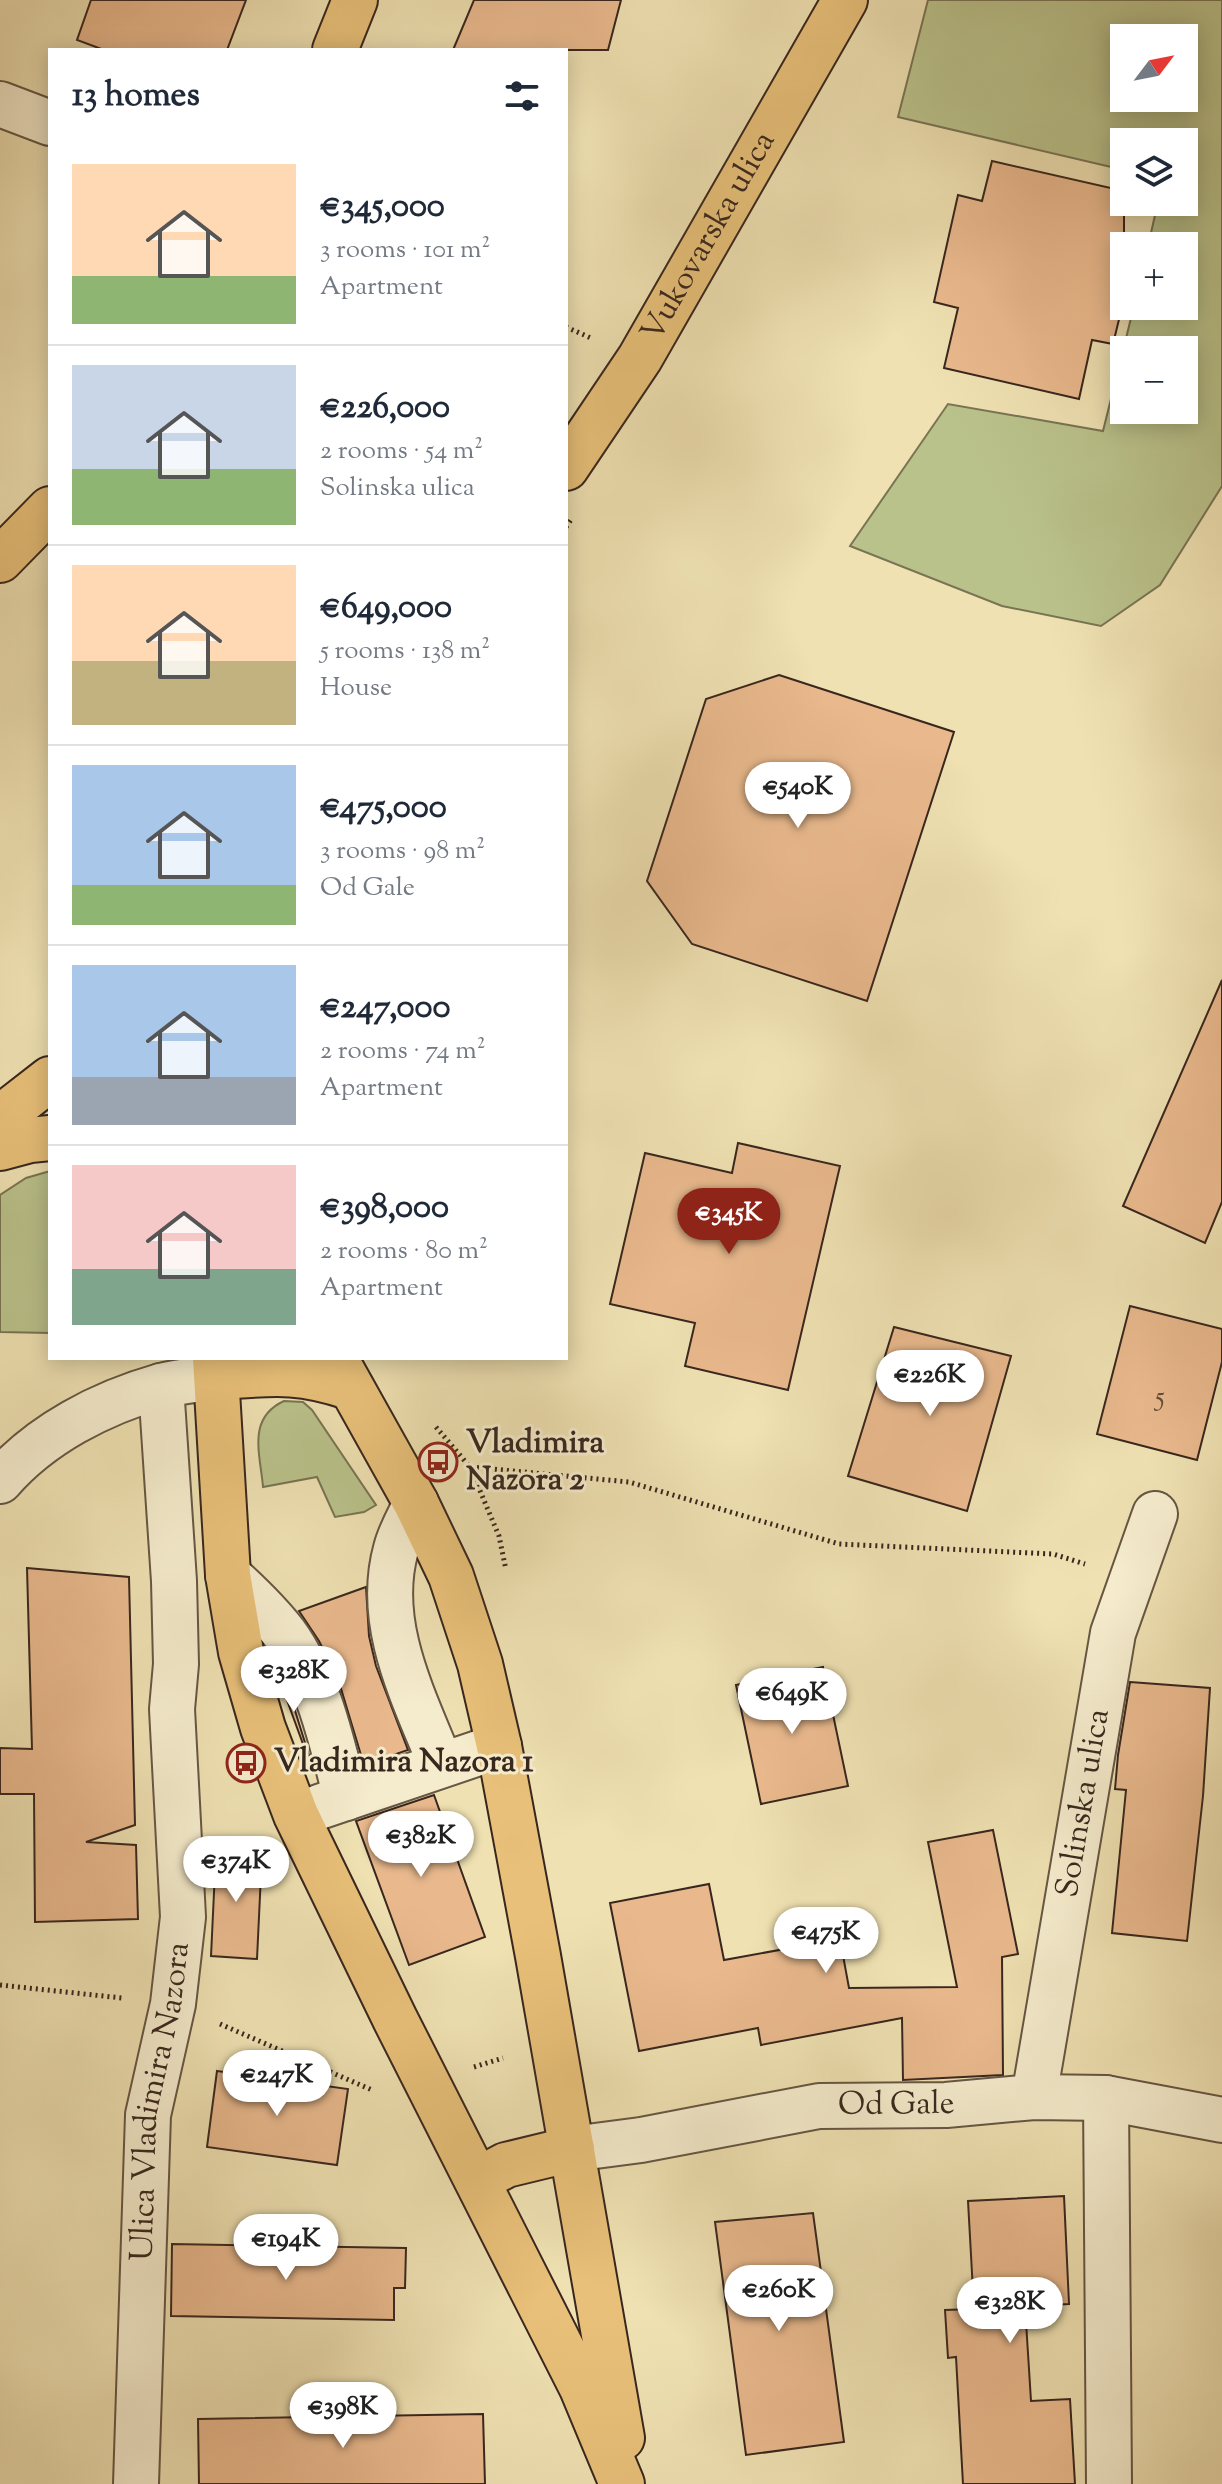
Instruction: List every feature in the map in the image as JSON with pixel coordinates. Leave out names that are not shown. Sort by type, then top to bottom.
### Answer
[{"type":"main road","points":[[336,48],[355,0]]},
{"type":"main road","name":"Vukovarska ulica","points":[[568,465],[640,358],[845,0]]},
{"type":"main road","points":[[0,560],[48,511]]},
{"type":"main road","points":[[0,1118],[48,1081]]},
{"type":"main road","points":[[0,1148],[48,1138]]},
{"type":"main road","points":[[622,2484],[582,2388],[478,2180],[411,2091],[263,1728],[241,1652],[228,1575],[216,1368],[315,1376],[342,1372],[416,1503],[451,1576],[480,1664],[499,1746],[630,2484]]},
{"type":"main road","points":[[478,2180],[506,2165],[572,2149]]},
{"type":"street","points":[[0,104],[48,122]]},
{"type":"street","points":[[0,1481],[53,1434],[115,1404],[216,1368]]},
{"type":"street","name":"Ulica Vladimira Nazora","points":[[136,2484],[148,2115],[173,2004],[183,1917],[172,1709],[176,1664],[174,1581],[161,1386]]},
{"type":"street","points":[[416,1503],[396,1549],[389,1613],[402,1665],[441,1765]]},
{"type":"street","name":"Solinska ulica","points":[[1034,2097],[1113,1633],[1155,1514]]},
{"type":"street","points":[[228,1575],[257,1601],[286,1636],[312,1685],[346,1798]]},
{"type":"street","points":[[296,1815],[499,1746]]},
{"type":"street","name":"Od Gale","points":[[572,2149],[641,2140],[819,2106],[946,2105],[1034,2097],[1106,2098],[1222,2120]]},
{"type":"street","points":[[1106,2098],[1109,2484]]},
{"type":"path","points":[[470,1467],[629,1482],[839,1544],[1053,1554],[1132,1580]]},
{"type":"path","points":[[0,1985],[173,2004],[411,2091],[490,2061],[554,2048]]},
{"type":"green space","points":[[928,0],[1222,0],[1222,486],[1160,585],[1101,626],[1002,606],[850,546],[948,404],[1103,431],[1110,403],[1110,424],[1198,424],[1198,336],[1127,336],[1131,320],[1198,320],[1198,232],[1151,232],[1155,216],[1198,216],[1198,128],[1110,128],[1110,167],[898,117]]},
{"type":"green space","points":[[48,1172],[48,1333],[0,1332],[0,1195],[26,1178]]},
{"type":"green space","points":[[284,1401],[303,1402],[312,1410],[376,1505],[364,1512],[335,1517],[317,1477],[263,1487],[258,1438],[260,1427],[272,1408]]},
{"type":"building","points":[[91,0],[246,0],[228,48],[99,48],[77,40]]},
{"type":"building","points":[[474,0],[621,0],[608,50],[454,48]]},
{"type":"building","points":[[992,161],[1110,188],[1110,216],[1124,216],[1124,232],[1110,232],[1110,320],[1119,320],[1115,336],[1110,336],[1110,343],[1092,340],[1079,399],[944,368],[958,308],[934,302],[958,195],[982,201]]},
{"type":"building","points":[[779,675],[954,732],[867,1001],[692,944],[647,881],[706,699]]},
{"type":"building","points":[[1222,980],[1222,1202],[1205,1243],[1123,1206]]},
{"type":"building","points":[[738,1143],[840,1166],[788,1390],[685,1366],[695,1323],[610,1304],[645,1153],[732,1173]]},
{"type":"building","points":[[1130,1306],[1222,1329],[1222,1362],[1197,1460],[1097,1434]]},
{"type":"building","points":[[894,1327],[1011,1356],[967,1511],[848,1476]]},
{"type":"building","points":[[27,1568],[129,1577],[135,1825],[86,1842],[136,1845],[138,1919],[35,1922],[34,1794],[0,1794],[0,1748],[32,1749]]},
{"type":"building","points":[[366,1587],[369,1636],[376,1666],[408,1750],[364,1765],[339,1682],[319,1641],[299,1611]]},
{"type":"building","points":[[272,1659],[292,1701],[311,1766]]},
{"type":"building","points":[[823,1667],[848,1786],[761,1804],[736,1685],[764,1679],[785,1685],[788,1674]]},
{"type":"building","points":[[1130,1682],[1210,1688],[1203,1796],[1187,1941],[1112,1933],[1126,1790],[1115,1789]]},
{"type":"building","points":[[434,1795],[485,1937],[409,1965],[356,1821]]},
{"type":"building","points":[[993,1830],[1018,1954],[1002,1957],[1003,2075],[903,2080],[902,2018],[761,2045],[758,2028],[639,2051],[610,1903],[709,1884],[724,1960],[840,1939],[849,1988],[957,1987],[928,1842]]},
{"type":"building","points":[[216,1850],[262,1853],[257,1959],[211,1956]]},
{"type":"building","points":[[217,2071],[348,2089],[337,2165],[207,2147]]},
{"type":"building","points":[[1064,2196],[1069,2304],[1025,2306],[1031,2401],[1070,2399],[1075,2484],[963,2484],[956,2357],[948,2358],[945,2310],[974,2309],[968,2201]]},
{"type":"building","points":[[813,2213],[844,2442],[746,2455],[715,2222]]},
{"type":"building","points":[[172,2244],[406,2248],[405,2288],[394,2288],[394,2320],[171,2316]]},
{"type":"building","points":[[483,2414],[485,2484],[199,2484],[198,2419]]},
{"type":"place","name":"Vladimira Nazora 2","points":[[438,1462]]},
{"type":"place","name":"Vladimira Nazora 1","points":[[246,1763]]}]
